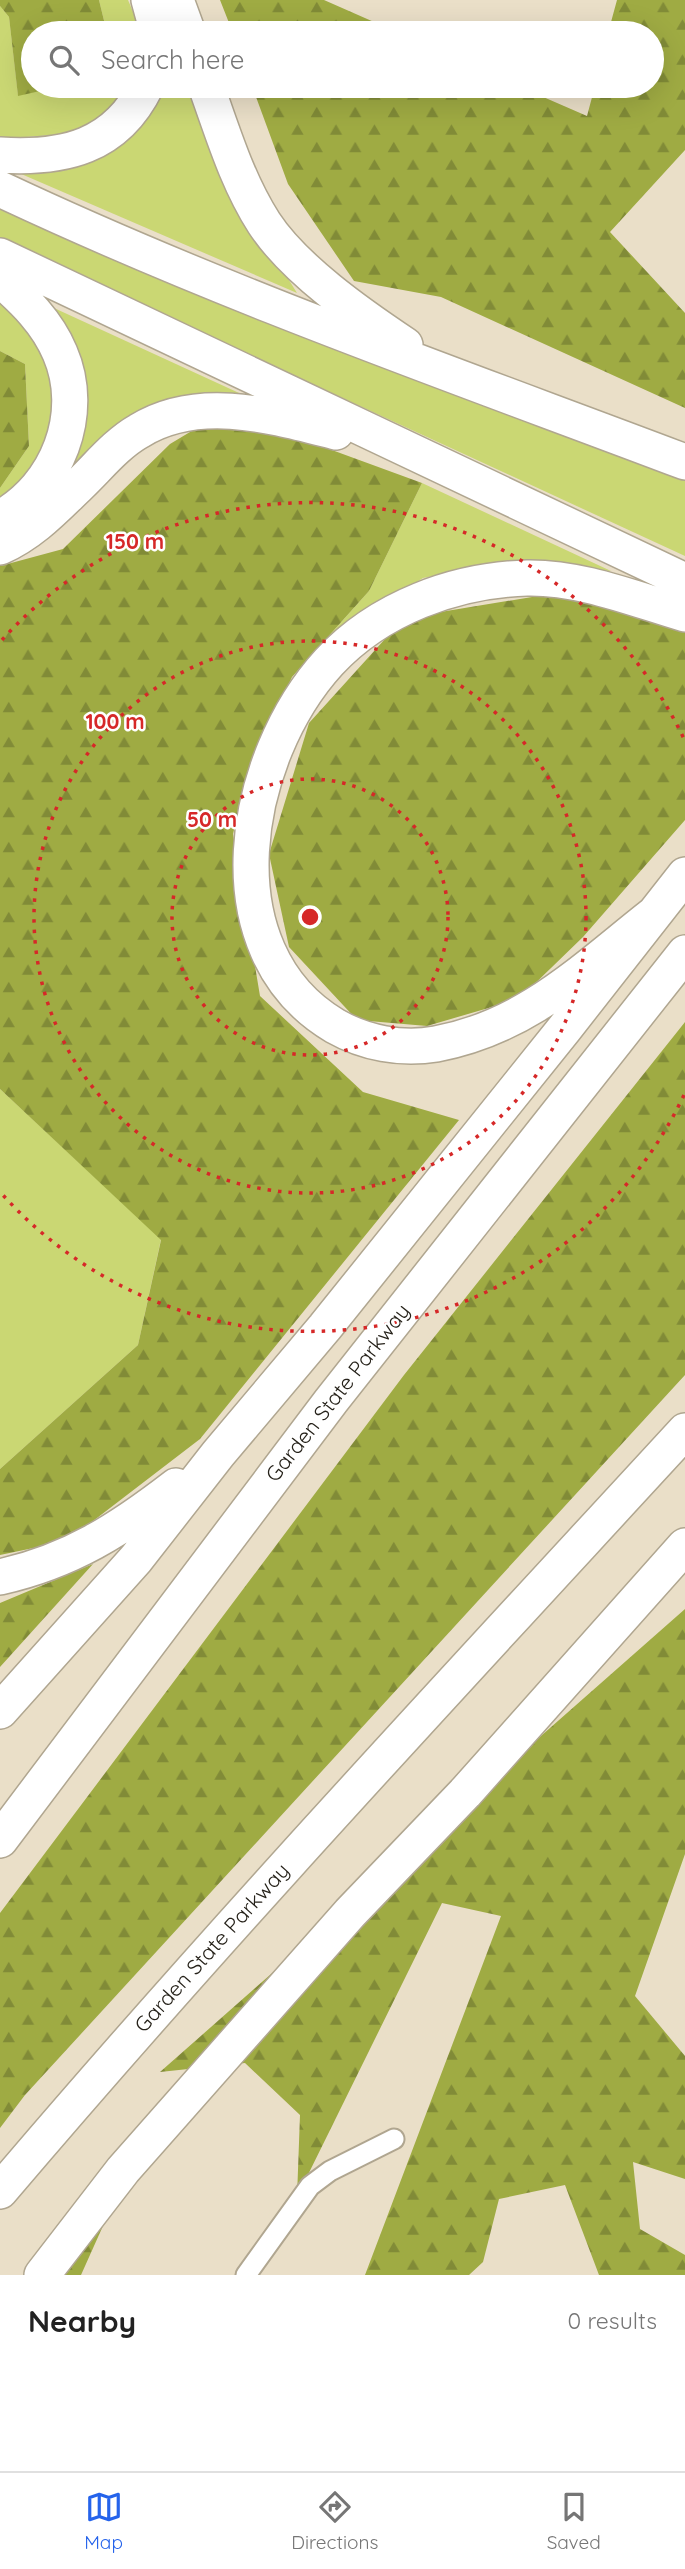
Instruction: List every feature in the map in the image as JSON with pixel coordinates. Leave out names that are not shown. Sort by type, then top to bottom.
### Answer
[{"type":"highway","points":[[149,0],[155,21]]},
{"type":"highway","points":[[176,0],[184,21]]},
{"type":"highway","points":[[0,155],[51,154],[80,149],[114,129],[131,112],[139,98]]},
{"type":"highway","points":[[210,98],[235,169],[276,240],[324,286],[387,333],[452,375]]},
{"type":"highway","points":[[0,189],[158,260],[312,323],[685,463]]},
{"type":"highway","points":[[0,256],[685,581]]},
{"type":"highway","points":[[0,279],[23,299],[48,330],[65,367],[70,391],[66,435],[56,459],[32,494],[0,518]]},
{"type":"highway","points":[[0,547],[39,523],[129,438],[156,422],[174,416],[219,411],[262,414],[410,450]]},
{"type":"highway","points":[[653,915],[544,1001],[519,1016],[435,1044],[412,1046],[378,1042],[345,1031],[322,1018],[289,986],[275,967],[257,918],[252,892],[253,833],[269,766],[282,736],[313,682],[351,641],[401,608],[451,589],[526,578],[572,581],[685,614]]},
{"type":"highway","points":[[0,1711],[136,1559],[218,1454],[325,1327],[685,875]]},
{"type":"highway","name":"Garden State Parkway","points":[[0,1840],[331,1401],[685,953]]},
{"type":"highway","name":"Garden State Parkway","points":[[0,2191],[229,1928],[685,1431]]},
{"type":"highway","points":[[0,1577],[52,1563],[129,1523],[218,1454]]},
{"type":"highway","points":[[41,2275],[123,2170],[350,1913],[465,1793],[680,1553]]},
{"type":"highway","points":[[16,2275],[123,2170]]},
{"type":"street","points":[[246,2275],[310,2186],[330,2171],[394,2139]]},
{"type":"green space","points":[[0,0],[99,0],[104,21],[21,21],[21,95],[18,96],[9,17],[0,6]]},
{"type":"green space","points":[[99,0],[128,0],[137,21],[104,21]]},
{"type":"green space","points":[[220,0],[324,0],[372,21],[228,21]]},
{"type":"green space","points":[[617,0],[685,0],[685,150],[610,232],[685,313],[685,408],[441,297],[354,281],[288,184],[256,98],[546,98],[587,116],[592,98],[664,98],[664,21],[611,21]]},
{"type":"green space","points":[[0,6],[9,17],[18,95],[21,94],[21,98],[122,98],[110,115],[66,134],[0,139]]},
{"type":"green space","points":[[146,98],[198,98],[233,190],[297,293],[5,167],[74,166]]},
{"type":"green space","points":[[0,198],[685,478],[685,556],[0,240]]},
{"type":"green space","points":[[0,300],[49,352],[58,407],[36,468],[0,498],[0,488],[29,446],[25,364],[0,351]]},
{"type":"green space","points":[[54,308],[250,398],[214,401],[57,490]]},
{"type":"green space","points":[[0,351],[25,364],[29,446],[0,488]]},
{"type":"green space","points":[[225,411],[422,483],[369,591],[292,677],[248,771],[233,834],[260,996],[363,1092],[459,1120],[200,1439],[67,1541],[0,1555],[0,1469],[138,1345],[161,1240],[0,1089],[0,566],[63,549],[170,444]]},
{"type":"green space","points":[[422,483],[611,571],[498,563],[423,578],[328,637],[369,591]]},
{"type":"green space","points":[[556,593],[685,622],[685,820],[583,937],[519,999],[427,1026],[357,1020],[289,947],[269,854],[309,723],[404,618]]},
{"type":"green space","points":[[685,1022],[685,1375],[25,2095],[0,2128],[0,1913],[404,1375]]},
{"type":"green space","points":[[0,1089],[161,1239],[138,1345],[0,1469]]},
{"type":"green space","points":[[93,1564],[0,1667],[0,1603]]},
{"type":"green space","points":[[685,1609],[685,1854],[635,1996],[685,2056],[685,2179],[633,2162],[640,2229],[685,2255],[685,2275],[599,2275],[565,2185],[499,2199],[483,2262],[469,2275],[365,2275],[501,1916],[442,1903],[297,2197],[300,2115],[245,2063],[160,2072]]},
{"type":"green space","points":[[111,2208],[81,2275],[61,2275]]}]
